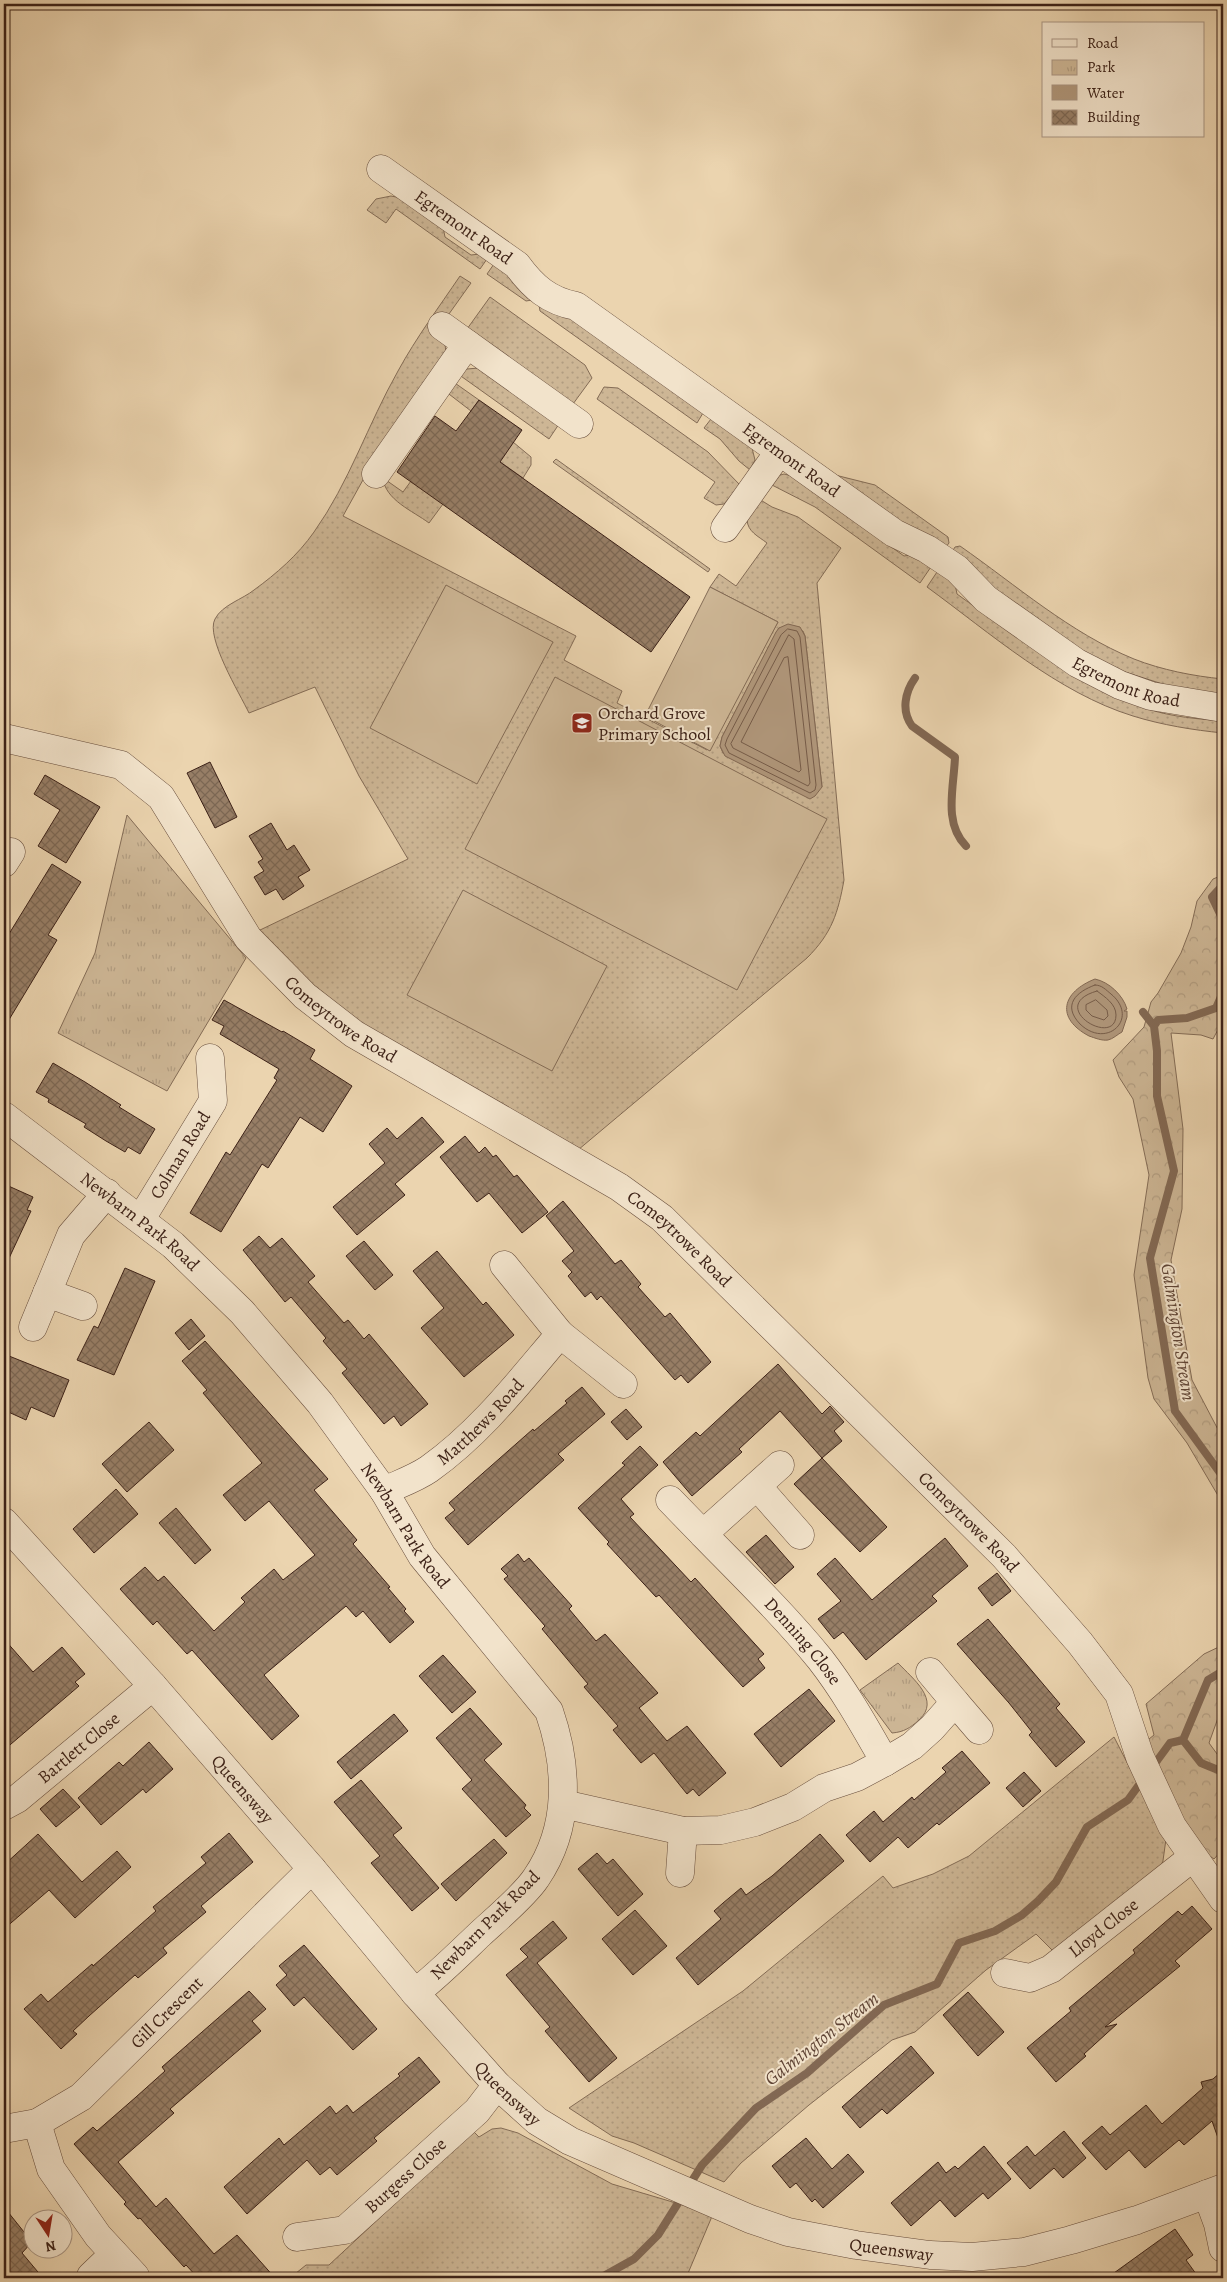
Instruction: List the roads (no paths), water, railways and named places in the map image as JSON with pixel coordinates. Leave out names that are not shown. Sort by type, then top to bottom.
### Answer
[{"type":"street","name":"Egremont Road","points":[[381,169],[518,266],[529,281],[542,292],[559,303],[576,306],[894,533],[927,548],[957,570],[986,600],[1077,663],[1120,685],[1151,696],[1223,708]]},
{"type":"street","points":[[442,326],[579,424]]},
{"type":"street","points":[[376,474],[467,344]]},
{"type":"street","points":[[724,528],[779,452]]},
{"type":"street","name":"Comeytrowe Road","points":[[4,738],[121,766],[161,797],[248,938],[305,996],[354,1034],[619,1187],[662,1218],[1004,1556],[1080,1643],[1119,1694],[1140,1757],[1172,1826],[1223,1899]]},
{"type":"street","name":"Colman Road","points":[[141,1219],[212,1101],[210,1058]]},
{"type":"street","name":"Newbarn Park Road","points":[[4,1116],[173,1245],[242,1312],[320,1403],[384,1491],[422,1556],[549,1711],[558,1736],[563,1769],[563,1804],[558,1832],[536,1879],[490,1925],[415,1993]]},
{"type":"street","points":[[33,1327],[71,1235],[107,1193]]},
{"type":"street","points":[[504,1265],[560,1334],[623,1384]]},
{"type":"street","points":[[47,1293],[82,1306]]},
{"type":"street","name":"Matthews Road","points":[[384,1491],[427,1470],[464,1442],[500,1405],[560,1334]]},
{"type":"street","points":[[703,1534],[780,1466]]},
{"type":"street","points":[[757,1486],[800,1534]]},
{"type":"street","name":"Denning Close","points":[[670,1500],[782,1616],[821,1660],[859,1716],[885,1762]]},
{"type":"street","name":"Queensway","points":[[4,1522],[152,1686],[312,1869],[415,1993],[498,2085],[537,2121],[570,2141],[710,2202],[788,2232],[856,2245],[930,2255],[972,2257],[1024,2252],[1137,2220],[1215,2191]]},
{"type":"street","points":[[930,1672],[979,1730]]},
{"type":"street","name":"Bartlett Close","points":[[4,1806],[17,1799],[152,1686]]},
{"type":"street","points":[[563,1804],[576,1809],[683,1831],[721,1830],[755,1822],[793,1807],[824,1788],[857,1777],[885,1762],[925,1734],[955,1702]]},
{"type":"street","points":[[680,1873],[683,1831]]},
{"type":"street","name":"Lloyd Close","points":[[1005,1973],[1030,1978],[1052,1969],[1193,1857]]},
{"type":"street","name":"Gill Crescent","points":[[4,2129],[37,2123],[80,2097],[312,1869]]},
{"type":"street","name":"Burgess Close","points":[[297,2237],[344,2230],[477,2111],[498,2085]]},
{"type":"street","points":[[37,2123],[51,2169],[98,2236],[135,2276]]},
{"type":"street","points":[[1215,2191],[1218,2224],[1223,2248]]},
{"type":"street","points":[[91,2276],[114,2254]]},
{"type":"water","points":[[788,624],[800,627],[805,636],[822,787],[810,799],[725,756],[720,746],[722,737],[776,632],[779,628]]},
{"type":"water","points":[[1095,979],[1115,990],[1127,1009],[1124,1011],[1127,1011],[1127,1017],[1122,1032],[1108,1040],[1089,1036],[1078,1029],[1067,1013],[1067,1006],[1075,991]]},
{"type":"waterway","points":[[915,678],[907,695],[906,714],[912,726],[955,757],[952,816],[954,827],[966,846]]},
{"type":"waterway","name":"Galmington Stream","points":[[1223,885],[1212,897],[1223,920]]},
{"type":"waterway","name":"Galmington Stream","points":[[1223,992],[1216,1008],[1187,1018],[1158,1020],[1154,1026],[1157,1051],[1157,1096],[1174,1171],[1150,1258],[1175,1411],[1223,1477]]},
{"type":"waterway","points":[[1143,1012],[1154,1026]]},
{"type":"waterway","name":"Galmington Stream","points":[[1151,1769],[1170,1743],[1183,1740],[1208,1680],[1223,1671]]},
{"type":"waterway","points":[[1183,1740],[1201,1763],[1223,1772]]},
{"type":"waterway","name":"Galmington Stream","points":[[600,2278],[634,2259],[658,2235],[702,2165],[756,2108],[807,2073],[884,2005],[937,1984],[959,1943],[995,1931],[1022,1915],[1056,1882],[1087,1827],[1128,1800],[1144,1778]]},
{"type":"place","name":"Orchard Grove Primary School","points":[[582,723]]}]
